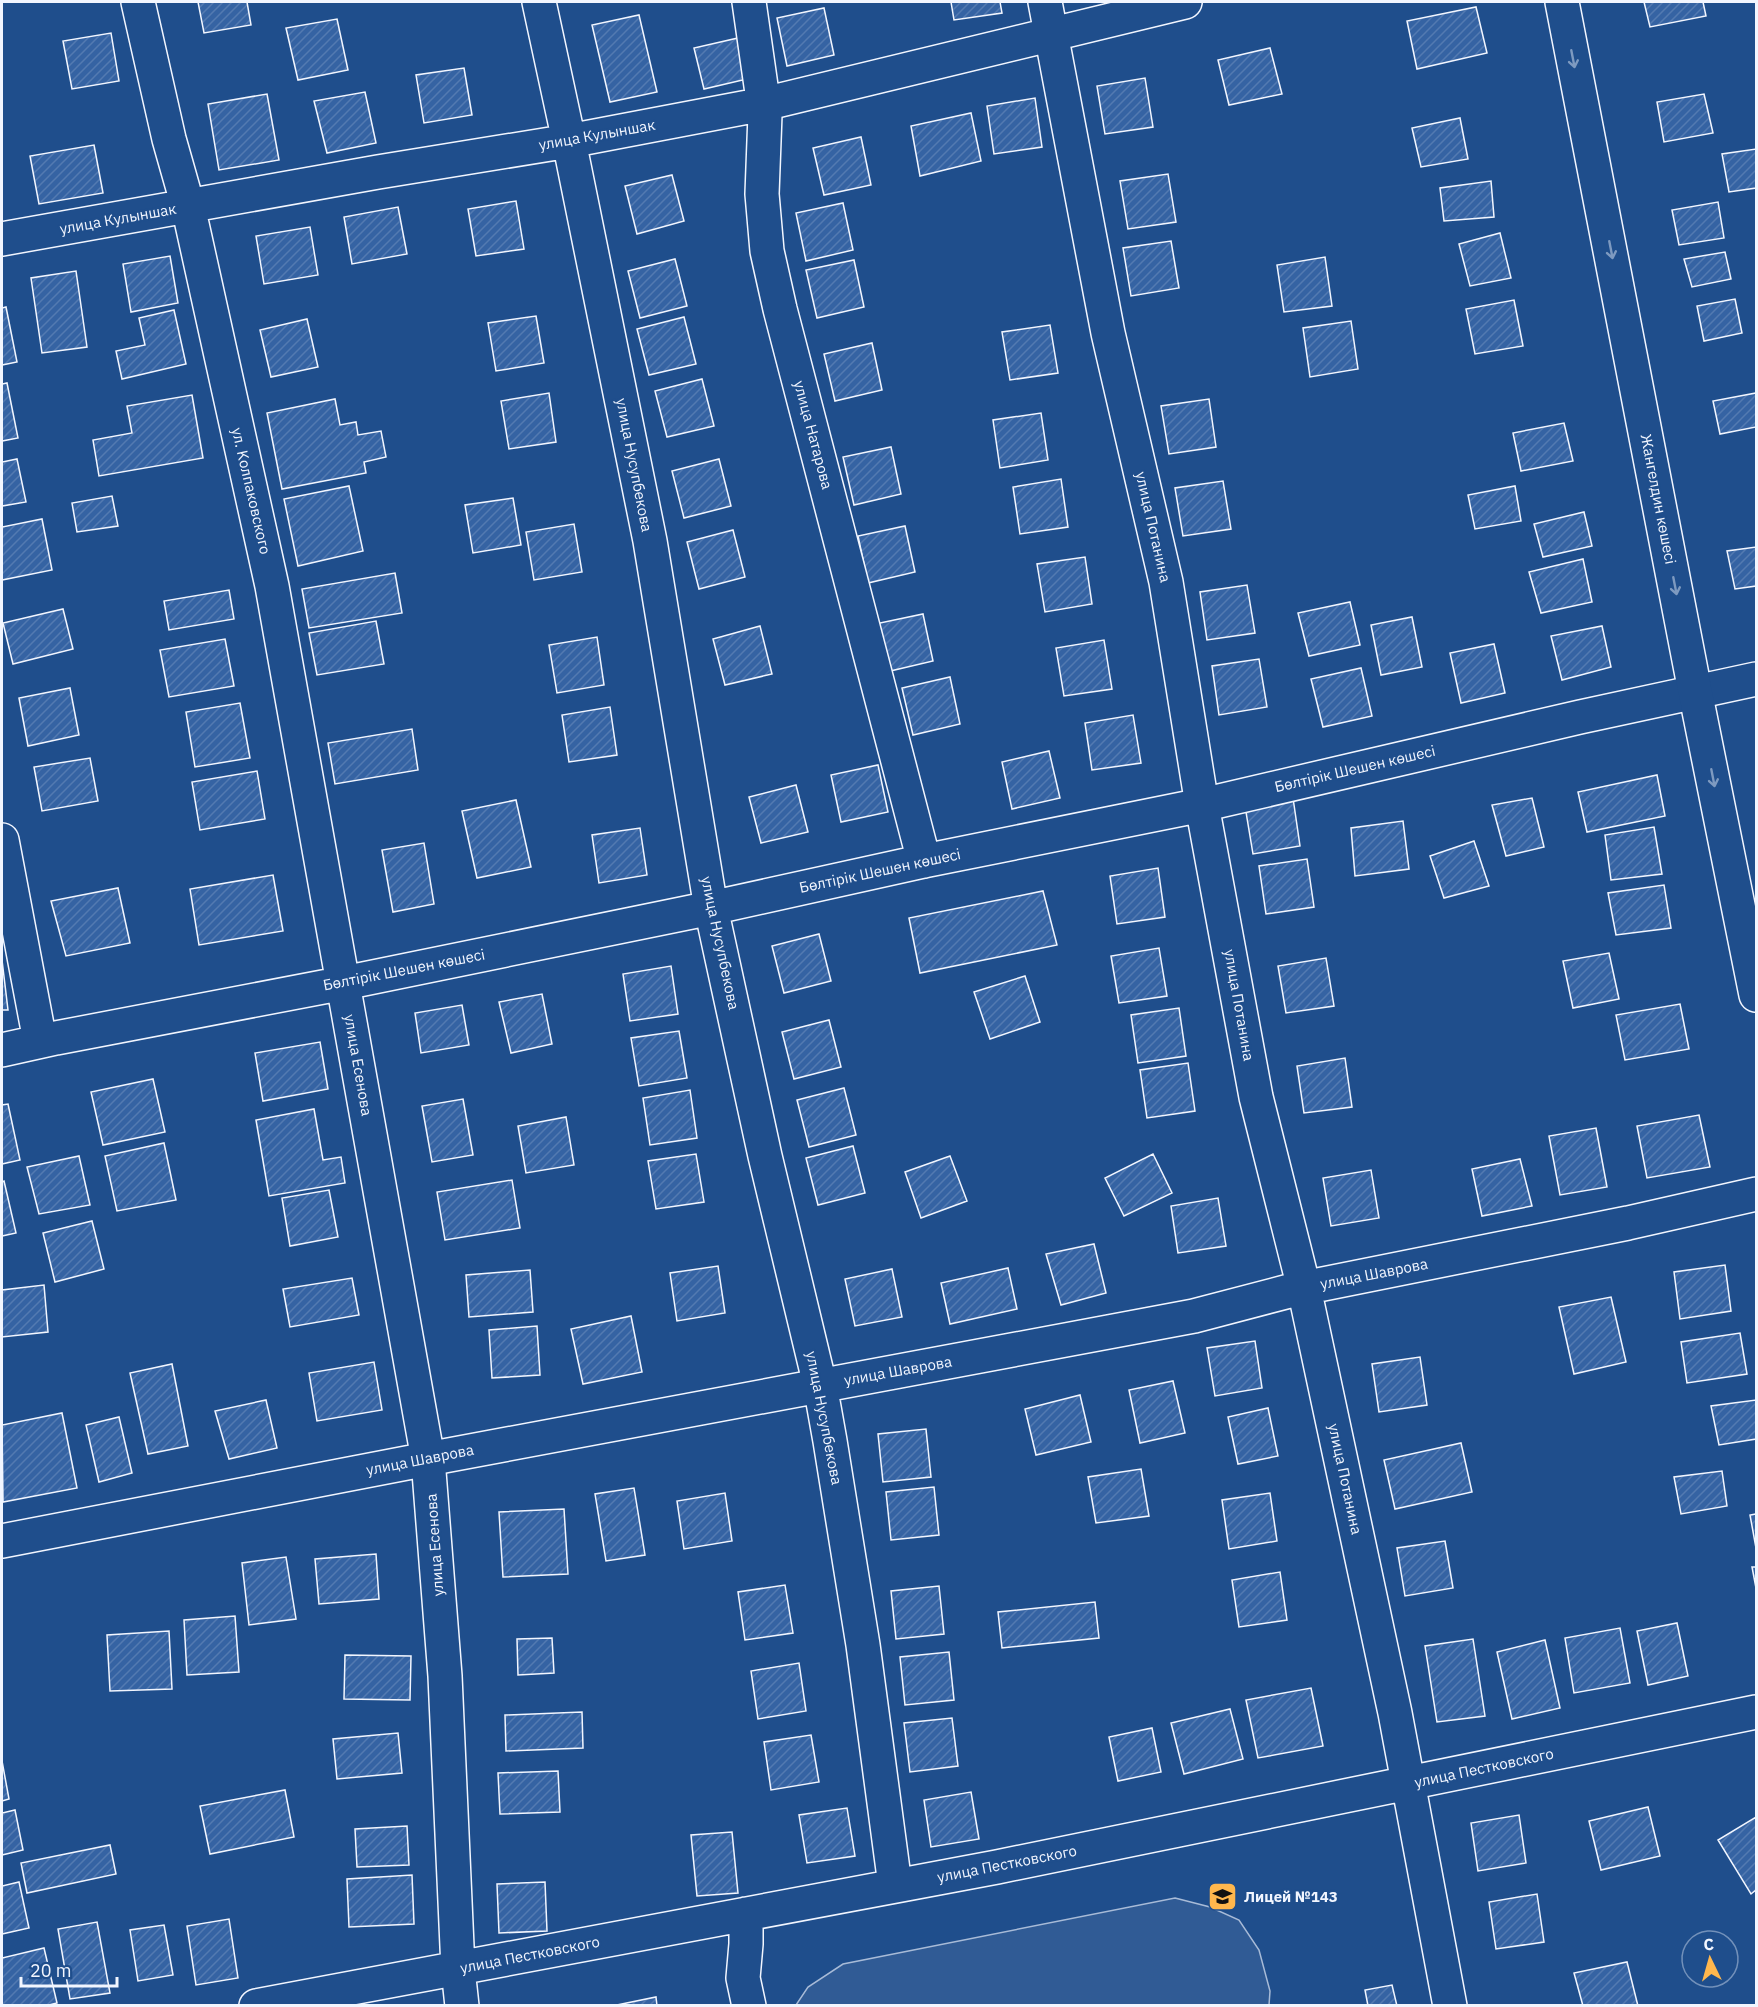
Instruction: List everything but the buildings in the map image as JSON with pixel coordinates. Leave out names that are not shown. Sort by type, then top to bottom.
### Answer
[{"type":"street","name":"ул. Kолпаковского","points":[[138,2],[169,139],[188,206],[272,586],[344,982]]},
{"type":"street","name":"улица Нусупбекова","points":[[539,2],[650,541],[711,908],[765,1156],[820,1385],[863,1645],[895,1885]]},
{"type":"street","name":"улица Натарова","points":[[749,2],[764,104],[762,194],[767,251],[780,309],[924,861]]},
{"type":"street","name":"улица Потанина","points":[[1045,2],[1108,333],[1166,582],[1202,805],[1256,1097],[1304,1288],[1395,1713],[1450,2006]]},
{"type":"street","name":"улица Кулыншак","points":[[2,239],[378,172],[569,141],[764,104],[1185,2]]},
{"type":"street","name":"Жангелдин көшесі","points":[[1562,2],[1756,995]]},
{"type":"street","name":"Бөлтірік Шешен көшесі","points":[[2,1050],[711,908],[924,861],[1202,805],[1695,691],[1756,680]]},
{"type":"street","points":[[2,840],[40,1041]]},
{"type":"street","name":"улица Есенова","points":[[344,982],[428,1459],[445,1676],[458,1969],[462,2006]]},
{"type":"street","name":"улица Шаврова","points":[[2,1540],[1194,1316],[1304,1288],[1617,1226],[1756,1194]]},
{"type":"street","name":"улица Пестковского","points":[[256,2006],[997,1867],[1756,1712]]},
{"type":"street","points":[[746,1914],[743,1978],[749,2006]]},
{"type":"shaded area","points":[[1175,1898],[1210,1907],[1239,1920],[1259,1950],[1270,1991],[1269,2005],[796,2005],[808,1987],[843,1964]]},
{"type":"place","name":"Лицей №143","points":[[1223,1897]]}]
